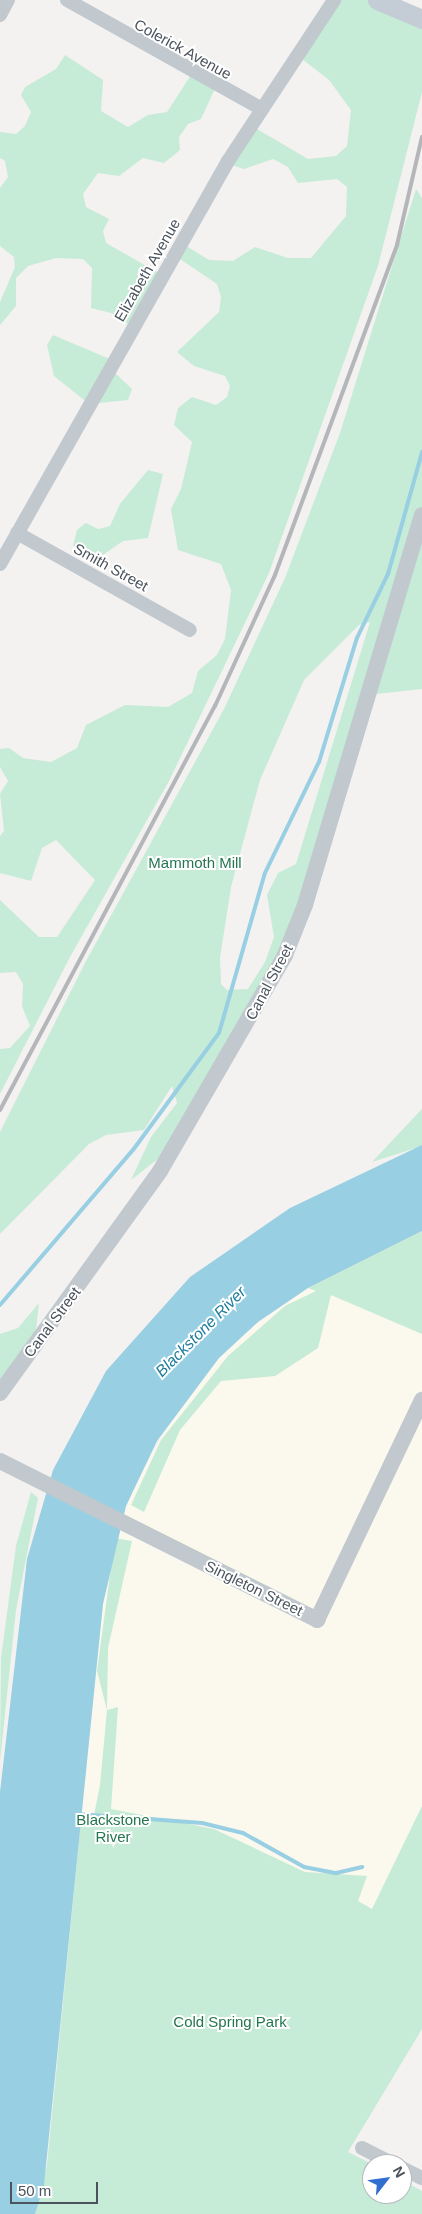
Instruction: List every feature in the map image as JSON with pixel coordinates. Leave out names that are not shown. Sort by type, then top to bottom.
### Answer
[{"type":"main road","points":[[377,0],[422,19]]},
{"type":"street","points":[[0,15],[8,0]]},
{"type":"street","name":"Colerick Avenue","points":[[67,0],[260,108]]},
{"type":"street","name":"Elizabeth Avenue","points":[[0,564],[260,108],[334,0]]},
{"type":"street","name":"Canal Street","points":[[0,1393],[160,1171],[285,955],[305,906],[422,515]]},
{"type":"street","name":"Smith Street","points":[[17,533],[190,630]]},
{"type":"street","name":"Singleton Street","points":[[0,1461],[317,1620],[422,1400]]},
{"type":"street","points":[[362,2148],[374,2154]]},
{"type":"shaded area","points":[[308,1288],[354,1302],[422,1334],[422,1806],[372,1910],[81,1820],[103,1604],[115,1538],[135,1484],[179,1407],[219,1358],[258,1322]]},
{"type":"green space","points":[[332,0],[381,0],[422,18],[422,92],[378,266],[269,573],[169,781],[70,957],[0,1094],[0,1049],[10,1048],[30,1026],[22,1006],[23,984],[16,972],[0,973],[0,900],[39,937],[57,937],[95,880],[56,840],[42,848],[31,881],[0,873],[0,836],[4,831],[0,794],[8,781],[0,767],[0,749],[9,748],[23,758],[51,762],[77,748],[86,725],[125,705],[168,707],[192,693],[198,671],[217,655],[225,639],[231,590],[221,564],[178,550],[171,509],[181,489],[192,442],[174,425],[178,408],[192,397],[216,405],[227,397],[230,386],[225,376],[194,366],[177,352],[219,312],[221,297],[217,284],[177,257],[183,244],[209,260],[233,261],[255,247],[288,258],[311,258],[346,216],[347,187],[337,179],[298,183],[288,167],[273,159],[244,169],[228,164],[252,126],[308,159],[336,156],[347,146],[351,110],[329,80],[297,55]]},
{"type":"green space","points":[[65,55],[103,80],[101,111],[128,127],[148,115],[167,112],[193,72],[217,84],[201,119],[188,124],[179,137],[180,150],[164,163],[143,158],[119,176],[98,173],[83,194],[86,207],[109,219],[103,231],[106,243],[162,275],[133,327],[111,313],[91,308],[92,268],[83,259],[56,258],[28,266],[16,278],[16,306],[0,325],[0,302],[15,267],[14,257],[0,246],[0,188],[8,177],[5,161],[0,158],[0,132],[16,134],[25,126],[31,112],[21,95],[25,87],[56,69]]},
{"type":"green space","name":"Mammoth Mill","points":[[416,189],[422,198],[422,689],[376,694],[299,919],[163,1155],[131,1180],[151,1137],[177,1103],[172,1086],[144,1130],[106,1135],[89,1144],[0,1234],[0,1132],[85,963],[224,709],[285,578],[340,433]],"holes":[[[370,622],[296,864],[278,873],[267,895],[274,937],[265,962],[248,989],[227,990],[221,984],[220,958],[231,887],[260,780],[304,680],[359,625]]]},
{"type":"green space","points":[[53,335],[112,360],[111,369],[132,389],[128,400],[89,404],[54,376],[47,345]]},
{"type":"green space","points":[[148,470],[163,474],[148,538],[123,541],[103,555],[73,546],[77,530],[86,523],[98,529],[110,526],[120,504]]},
{"type":"green space","points":[[422,1109],[422,1146],[372,1162],[404,1128]]},
{"type":"green space","points":[[422,1231],[422,1334],[331,1295],[318,1348],[275,1376],[221,1381],[180,1430],[144,1512],[131,1505],[161,1440],[228,1356],[285,1306],[316,1291],[308,1288]]},
{"type":"green space","points":[[39,1303],[35,1338],[0,1389],[0,1334],[18,1328]]},
{"type":"green space","points":[[31,1492],[38,1498],[16,1610],[0,1761],[1,1658],[16,1546]]},
{"type":"green space","points":[[115,1538],[132,1541],[108,1648],[107,1710],[97,1671]]},
{"type":"green space","name":"Cold Spring Park","points":[[118,1707],[111,1809],[214,1829],[305,1872],[367,1876],[358,1901],[372,1909],[422,1806],[422,2029],[348,2152],[362,2159],[362,2204],[412,2204],[412,2186],[422,2191],[422,2214],[35,2214],[47,2165],[81,1820],[93,1820],[100,1785],[107,1710]]},
{"type":"water","name":"Blackstone River","points":[[422,1145],[422,1231],[308,1288],[258,1322],[219,1358],[157,1441],[126,1506],[103,1604],[44,2185],[35,2214],[0,2214],[0,1792],[27,1559],[53,1470],[106,1371],[190,1277],[290,1208]]},
{"type":"waterway","points":[[0,1305],[133,1150],[219,1033],[265,873],[319,762],[357,638],[388,574],[422,452]]},
{"type":"waterway","points":[[77,1814],[108,1816]]},
{"type":"waterway","points":[[123,1817],[202,1823],[243,1833],[304,1867],[336,1873],[362,1867]]},
{"type":"railway","points":[[0,1110],[215,706],[275,575],[397,245],[422,137]]}]
